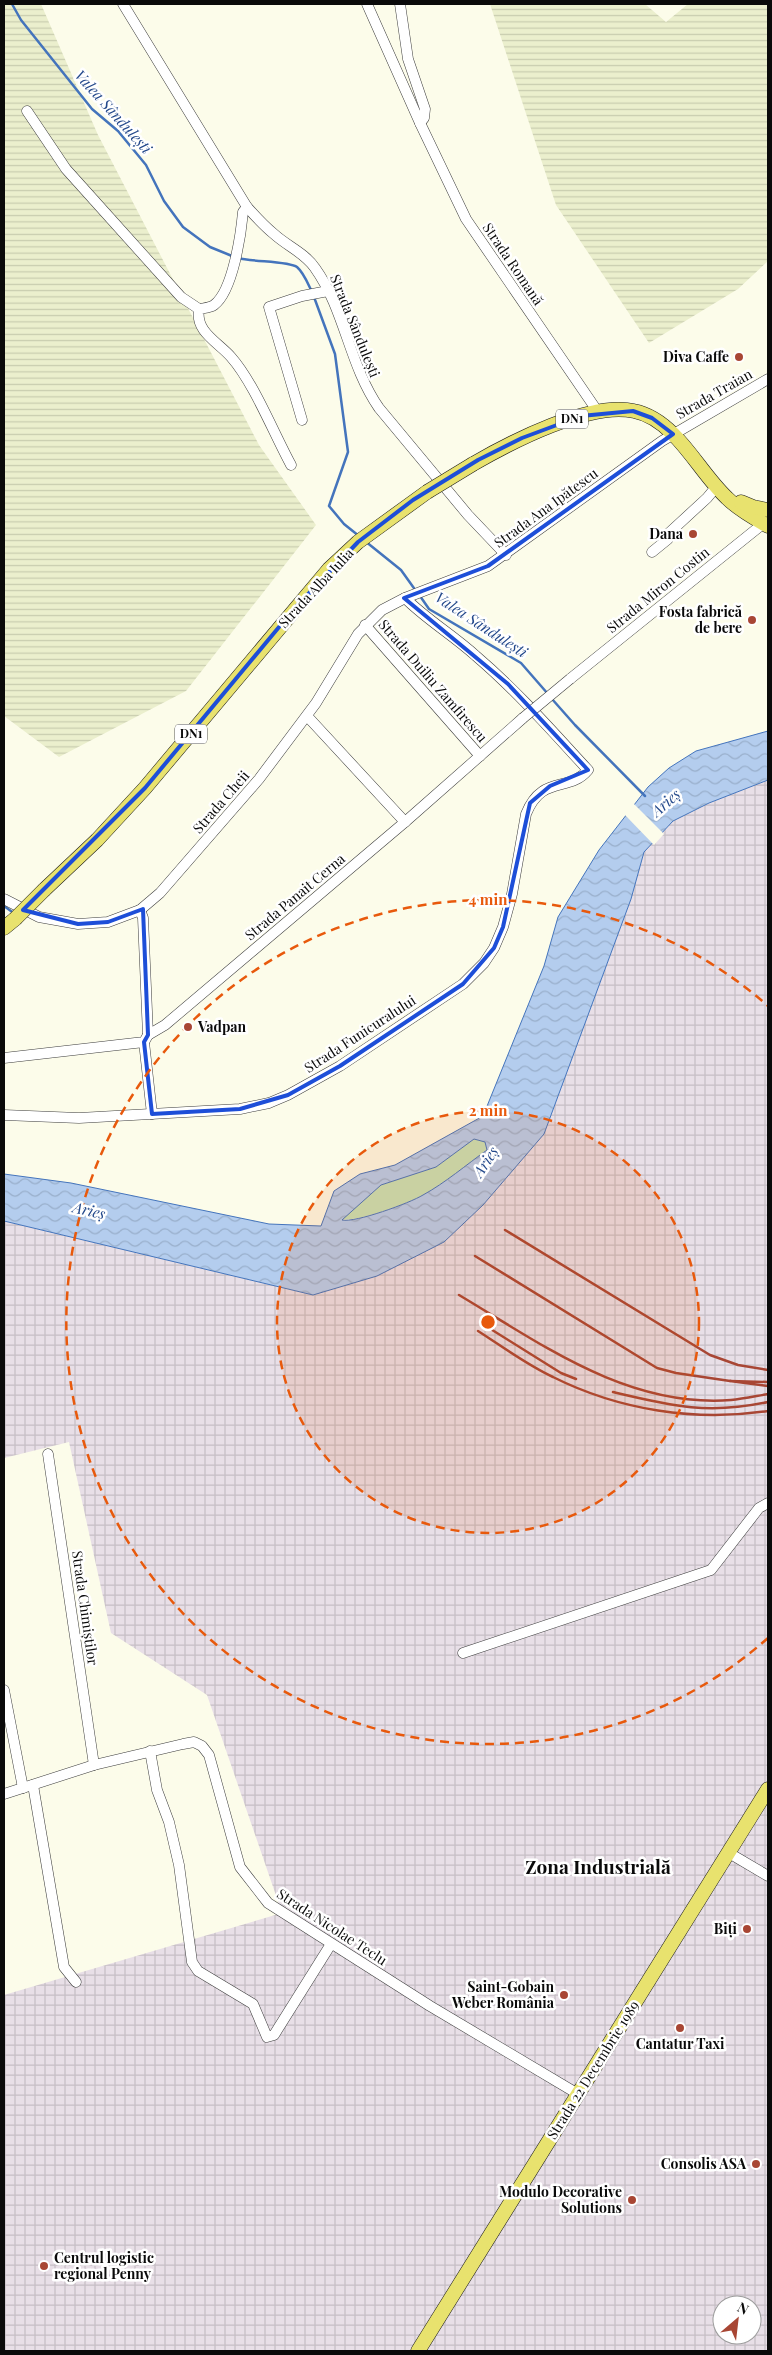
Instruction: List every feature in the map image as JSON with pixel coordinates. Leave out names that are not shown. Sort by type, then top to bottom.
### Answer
[{"type":"main road","name":"Strada Alba Iulia","points":[[4,928],[97,840],[145,788],[329,569],[358,542],[427,492],[473,464],[535,432],[598,412],[620,409],[633,410],[652,418],[673,434],[719,488]]},
{"type":"main road","name":"DN1","points":[[719,488],[746,504],[767,520]]},
{"type":"main road","name":"Strada 22 Decembrie 1989","points":[[418,2351],[768,1789]]},
{"type":"street","name":"Strada Sândulești","points":[[122,4],[247,207],[273,234],[307,258],[328,291],[366,390],[468,516],[506,555]]},
{"type":"street","name":"Strada Romană","points":[[368,4],[420,123],[466,219],[598,412]]},
{"type":"street","points":[[400,4],[408,59],[425,109],[424,118],[420,123]]},
{"type":"street","points":[[27,111],[66,169],[181,297],[199,309],[214,305],[222,297],[237,250],[243,212],[247,207]]},
{"type":"street","points":[[302,420],[269,309],[270,305],[328,291]]},
{"type":"street","points":[[199,309],[197,318],[200,326],[231,358],[245,377],[290,465]]},
{"type":"street","name":"Strada Traian","points":[[673,434],[768,379]]},
{"type":"street","name":"Strada Ana Ipătescu","points":[[427,591],[474,574],[506,555],[673,434]]},
{"type":"street","points":[[652,552],[668,539],[669,533],[719,488]]},
{"type":"street","name":"Strada Miron Costin","points":[[570,679],[767,520]]},
{"type":"street","name":"Strada Cheii","points":[[4,899],[39,917],[78,924],[108,922],[140,910],[160,893],[259,779],[307,716],[366,625],[382,610],[408,597],[427,591]]},
{"type":"street","name":"Strada Funicuralului","points":[[4,1114],[79,1118],[240,1109],[269,1103],[288,1095],[340,1066],[463,984],[489,956],[503,927],[512,894],[526,814],[530,803],[536,794],[550,786],[580,777],[588,770],[508,684],[474,654],[419,612],[408,597]]},
{"type":"street","name":"Strada Duiliu Zamfirescu","points":[[366,625],[480,756]]},
{"type":"street","name":"Strada Panait Cerna","points":[[4,1058],[146,1039],[405,822],[570,679]]},
{"type":"street","points":[[307,716],[405,822]]},
{"type":"street","points":[[140,910],[143,918],[146,1039],[152,1114]]},
{"type":"street","name":"Strada Chimiștilor","points":[[48,1454],[94,1765]]},
{"type":"street","points":[[463,1653],[711,1570],[759,1508],[768,1503]]},
{"type":"street","points":[[4,1690],[28,1786],[64,1967],[76,1982]]},
{"type":"street","name":"Strada Nicolae Teclu","points":[[4,1794],[94,1765],[150,1751],[194,1742],[202,1746],[209,1755],[243,1872],[268,1903],[331,1944],[578,2094]]},
{"type":"street","points":[[150,1751],[157,1790],[169,1822],[180,1864],[192,1962],[198,1971],[254,2004],[267,2037],[274,2035],[331,1944]]},
{"type":"street","points":[[729,1853],[768,1876]]},
{"type":"highlighted area","points":[[633,411],[652,418],[673,434],[488,566],[404,598],[508,684],[588,770],[550,786],[530,803],[503,927],[494,948],[463,984],[340,1066],[288,1095],[240,1109],[152,1114],[144,1042],[148,1035],[143,909],[108,922],[78,924],[23,910],[145,788],[294,609],[358,542],[413,500],[478,460],[522,438],[581,416]]},
{"type":"shaded area","points":[[768,780],[768,2351],[4,2351],[4,1995],[282,1913],[207,1695],[111,1633],[69,1442],[4,1458],[4,1221],[313,1295],[444,1242],[483,1205],[544,1134],[631,899],[644,852],[673,821],[709,803]]},
{"type":"green space","points":[[4,4],[41,4],[98,135],[259,445],[316,525],[186,691],[59,757],[4,716]]},
{"type":"green space","points":[[490,4],[645,4],[666,22],[688,4],[768,4],[768,261],[738,289],[649,343],[556,205]]},
{"type":"green space","points":[[474,1139],[485,1142],[487,1150],[431,1190],[382,1212],[358,1218],[341,1219],[381,1185],[436,1167]]},
{"type":"water","name":"Arieș","points":[[768,731],[768,780],[709,803],[673,821],[644,852],[631,899],[544,1134],[483,1205],[444,1242],[377,1276],[313,1295],[4,1221],[4,1174],[71,1183],[269,1224],[321,1226],[334,1191],[360,1174],[395,1165],[483,1116],[544,966],[558,917],[599,850],[648,787],[669,768],[696,751]],"holes":[[[474,1139],[485,1142],[487,1150],[423,1195],[370,1216],[342,1220],[381,1185],[436,1167]]]},
{"type":"pier","points":[[633,803],[664,834],[654,845],[624,814]]},
{"type":"waterway","name":"Valea Sândulești","points":[[12,4],[21,20],[92,109],[118,131],[146,165],[164,201],[183,227],[210,247],[232,256]]},
{"type":"waterway","name":"Valea Sândulești","points":[[238,258],[293,265],[304,275],[312,292]]},
{"type":"waterway","name":"Valea Sândulești","points":[[314,297],[335,354],[348,452],[329,506],[344,524],[359,536]]},
{"type":"waterway","name":"Valea Sândulești","points":[[365,541],[401,570],[416,591]]},
{"type":"waterway","name":"Valea Sândulești","points":[[420,596],[429,609],[521,663],[548,694]]},
{"type":"waterway","name":"Valea Sândulești","points":[[552,699],[645,796]]},
{"type":"waterway","points":[[4,906],[15,914]]},
{"type":"railway","points":[[505,1230],[710,1355],[738,1365],[768,1370]]},
{"type":"railway","points":[[475,1256],[657,1368],[676,1373],[730,1381]]},
{"type":"railway","points":[[459,1295],[555,1352],[588,1369],[622,1383],[657,1394],[693,1400],[731,1400],[768,1394]]},
{"type":"railway","points":[[481,1323],[561,1373],[576,1379]]},
{"type":"railway","points":[[478,1331],[543,1372],[604,1398],[631,1405],[685,1414],[741,1414],[768,1411]]},
{"type":"railway","points":[[768,1382],[730,1381],[768,1386]]},
{"type":"railway","points":[[613,1392],[690,1407],[727,1408],[768,1402]]},
{"type":"place","name":"Diva Caffe","points":[[739,357]]},
{"type":"place","name":"Dana","points":[[693,534]]},
{"type":"place","name":"Fosta fabrică de bere","points":[[752,620]]},
{"type":"place","name":"Vadpan","points":[[188,1027]]},
{"type":"place","name":"Biți","points":[[747,1929]]},
{"type":"place","name":"Saint-Gobain Weber România","points":[[564,1995]]},
{"type":"place","name":"Cantatur Taxi","points":[[680,2028]]},
{"type":"place","name":"Consolis ASA","points":[[756,2164]]},
{"type":"place","name":"Modulo Decorative Solutions","points":[[632,2200]]},
{"type":"place","name":"Centrul logistic regional Penny","points":[[44,2266]]},
{"type":"district","name":"Zona Industrială","points":[[598,1867]]}]
